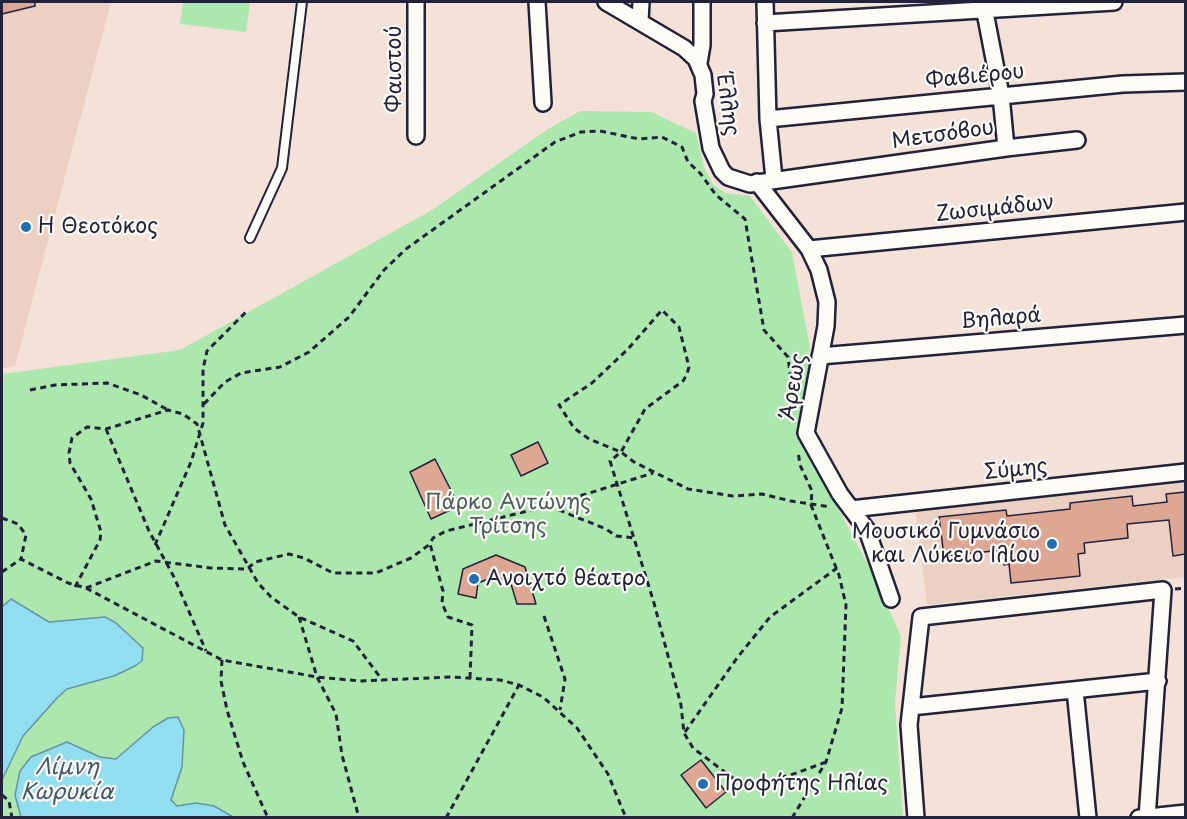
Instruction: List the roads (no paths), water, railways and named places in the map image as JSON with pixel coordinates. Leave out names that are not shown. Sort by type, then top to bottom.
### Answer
[{"type":"street","name":"Φαιστού","points":[[416,2],[416,136]]},
{"type":"street","points":[[537,2],[543,103]]},
{"type":"street","name":"Έλλης","points":[[606,2],[684,48],[699,63],[705,85],[703,101],[711,148],[728,177],[742,183],[774,179]]},
{"type":"street","points":[[640,21],[641,2]]},
{"type":"street","points":[[699,63],[702,45],[702,2]]},
{"type":"street","points":[[765,2],[768,119],[774,179]]},
{"type":"street","points":[[765,23],[984,6],[1114,2]]},
{"type":"street","name":"Μετσόβου","points":[[774,179],[1006,148],[1001,96],[984,6]]},
{"type":"street","name":"Φαβιέρου","points":[[768,119],[1123,84],[1185,82]]},
{"type":"street","points":[[1006,148],[1077,140]]},
{"type":"street","name":"Άρεως","points":[[757,182],[809,249],[819,270],[827,302],[806,433],[851,509],[872,539],[891,599]]},
{"type":"street","name":"Ζωσιμάδων","points":[[809,249],[1185,212]]},
{"type":"street","name":"Βηλαρά","points":[[820,356],[1185,325]]},
{"type":"street","name":"Σύμης","points":[[851,509],[1185,472]]},
{"type":"street","points":[[916,818],[910,707],[921,617],[1163,590],[1158,681],[1144,817],[1185,813]]},
{"type":"street","points":[[910,707],[1158,681]]},
{"type":"street","points":[[1076,690],[1088,818]]},
{"type":"lane","points":[[250,238],[282,168],[302,2]]},
{"type":"water","points":[[11,599],[49,622],[105,617],[116,623],[143,648],[142,661],[135,666],[114,676],[67,689],[57,698],[23,736],[2,780],[2,607]]},
{"type":"water","name":"Λίμνη Κωρυκία","points":[[178,717],[184,730],[182,767],[171,800],[177,806],[196,803],[214,806],[233,817],[21,817],[15,795],[20,771],[31,757],[67,742],[100,757],[116,759],[153,727],[168,718]]},
{"type":"place","name":"Η Θεοτόκος","points":[[26,227]]},
{"type":"place","name":"Μουσικό Γυμνάσιο και Λύκειο Ιλίου","points":[[1052,544]]},
{"type":"place","name":"Ανοιχτό θέατρο","points":[[474,579]]},
{"type":"place","name":"Προφήτης Ηλίας","points":[[703,784]]},
{"type":"park label","name":"Πάρκο Αντώνης Τρίτσης","points":[[508,515]]}]
